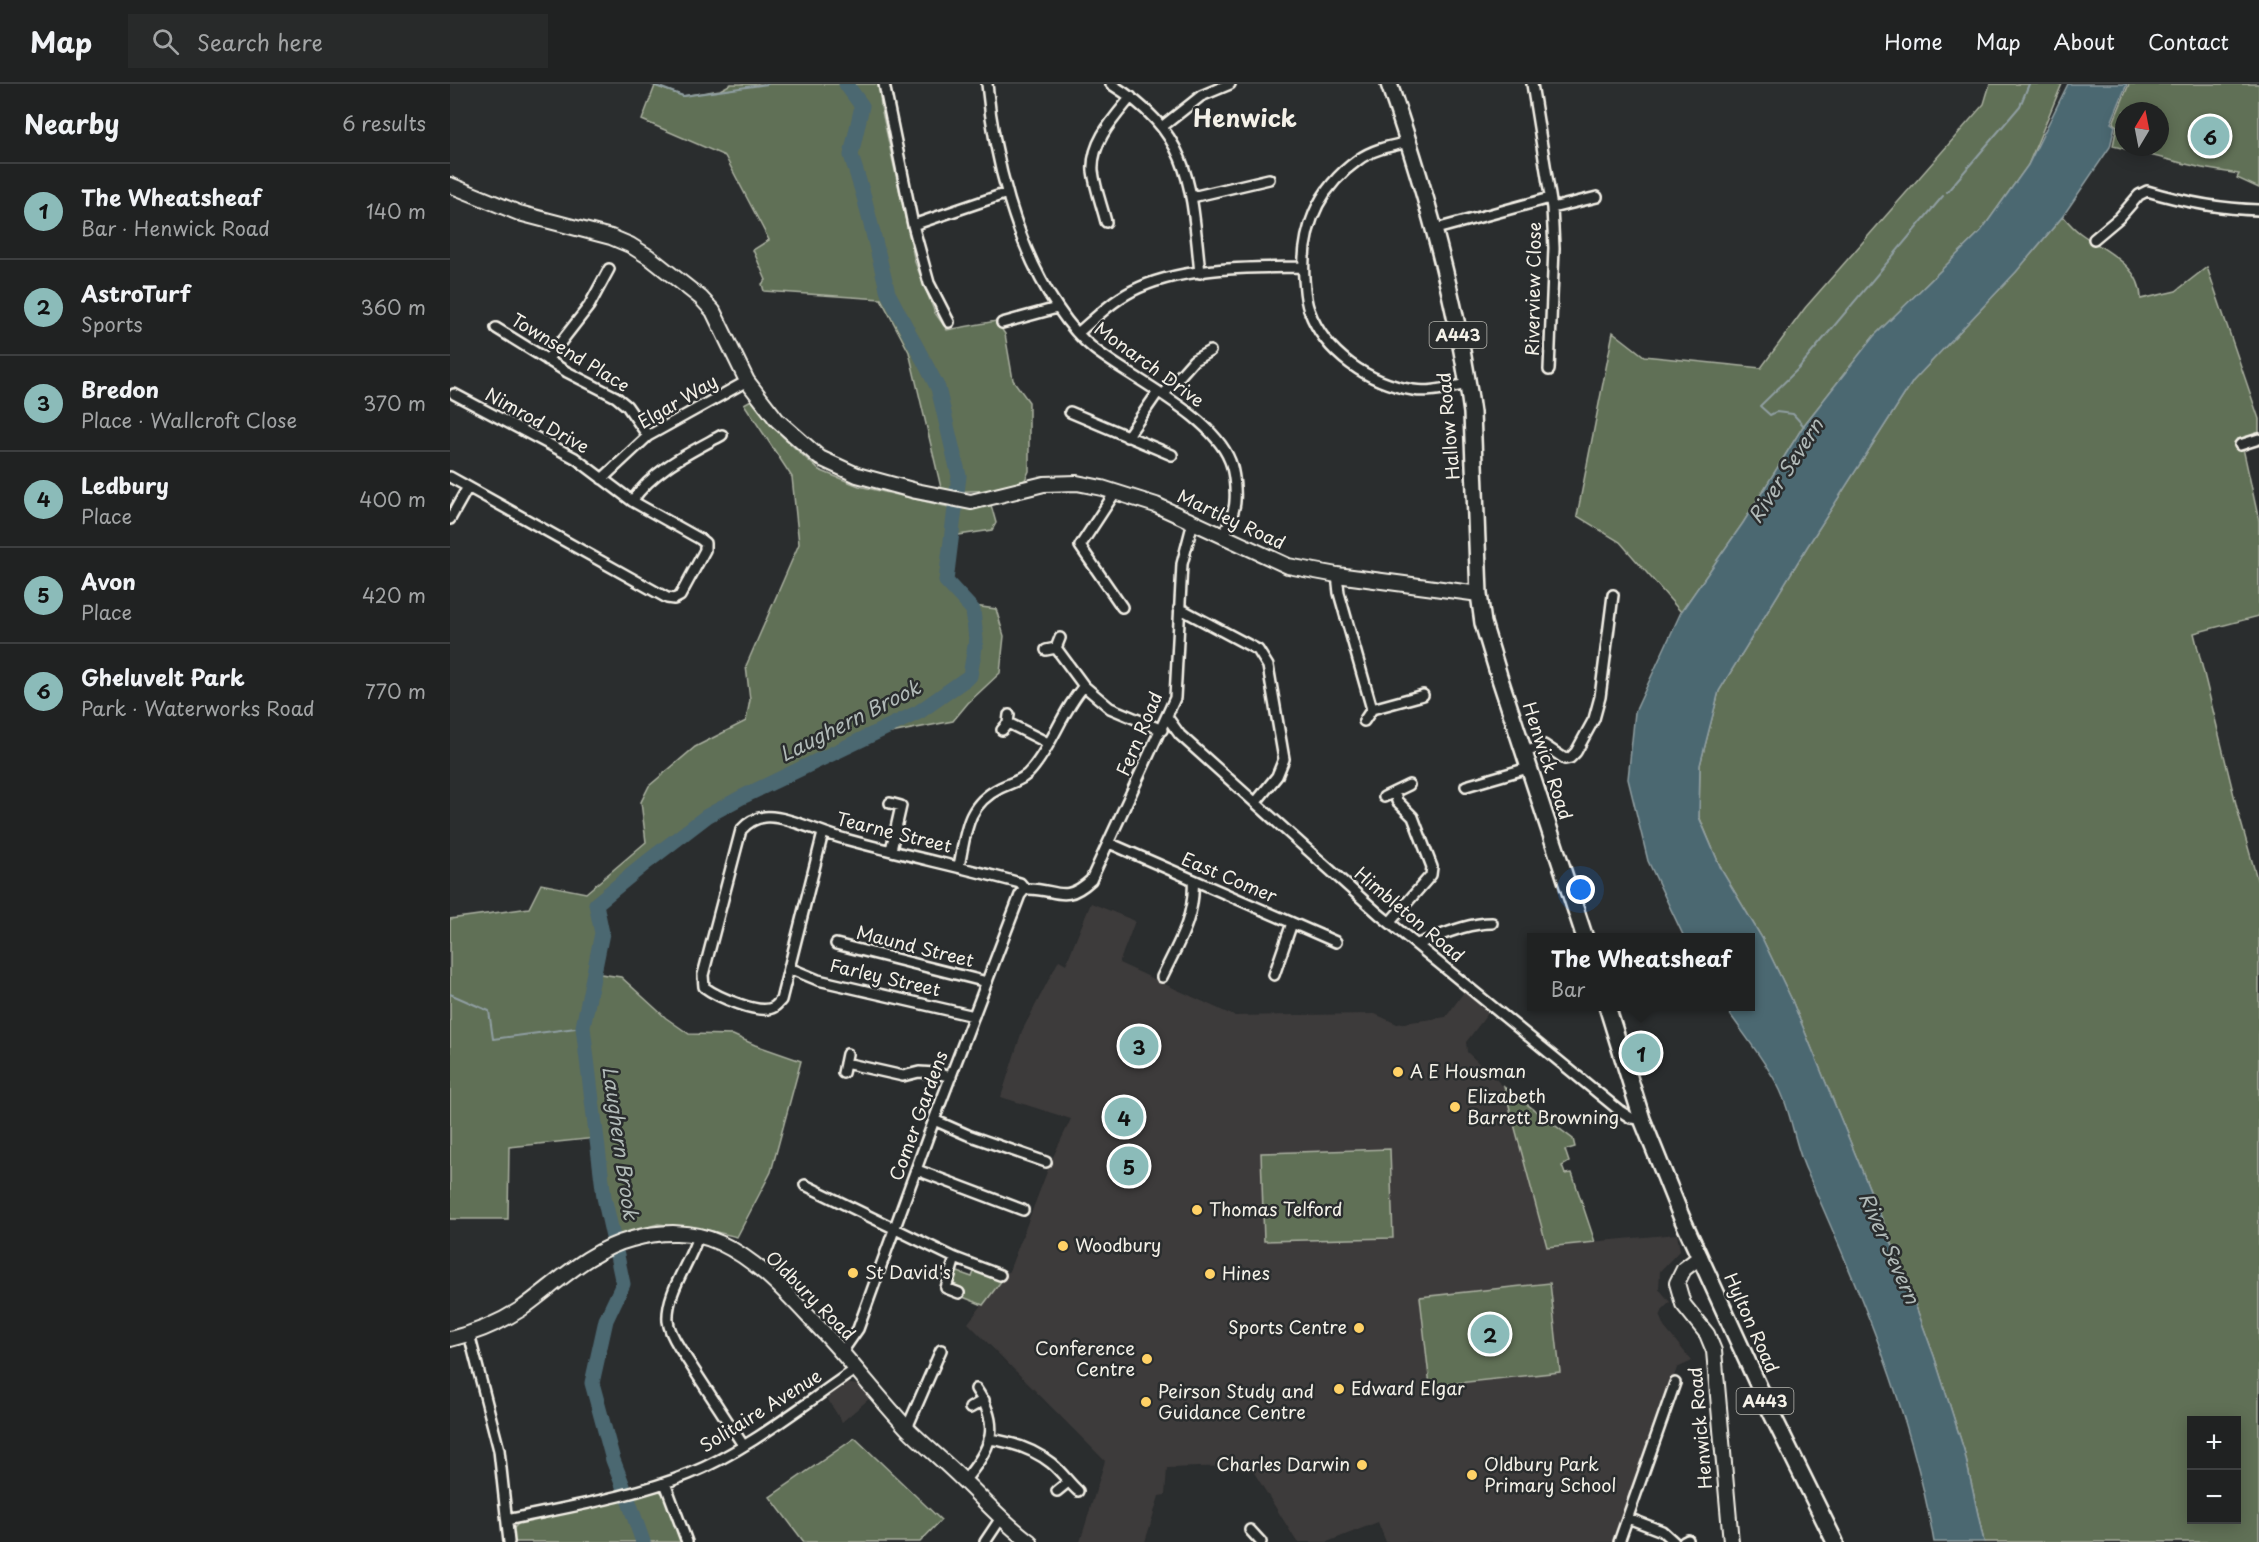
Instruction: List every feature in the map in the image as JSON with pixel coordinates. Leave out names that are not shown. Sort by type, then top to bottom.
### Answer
[{"type":"main road","name":"Hallow Road","points":[[1389,84],[1436,229],[1468,384],[1472,413],[1479,594]]},
{"type":"main road","points":[[454,189],[527,216],[611,237],[649,257],[701,298],[713,311],[722,324],[747,381]]},
{"type":"main road","name":"Martley Road","points":[[747,381],[777,420],[820,458],[857,475],[971,502],[1044,484],[1077,483],[1116,491],[1156,505],[1288,566],[1479,594]]},
{"type":"main road","name":"Henwick Road","points":[[1479,594],[1483,623],[1523,753],[1583,933]]},
{"type":"main road","name":"A443","points":[[1609,1011],[1642,1119]]},
{"type":"main road","name":"Hylton Road","points":[[1642,1119],[1681,1216],[1765,1400],[1835,1542]]},
{"type":"main road","name":"Oldbury Road","points":[[450,1339],[469,1334],[520,1309],[594,1255],[629,1239],[667,1232],[698,1236],[719,1242],[748,1259],[783,1289],[842,1352],[907,1428],[1001,1518],[1030,1542]]},
{"type":"main road","name":"Henwick Road","points":[[1700,1257],[1684,1269],[1677,1283],[1683,1304],[1707,1334],[1714,1351],[1731,1542]]},
{"type":"street","points":[[884,84],[913,225],[929,283],[949,322]]},
{"type":"street","name":"Monarch Drive","points":[[987,84],[994,135],[1006,193],[1038,271],[1058,308],[1078,333],[1095,349],[1206,428],[1219,442],[1231,462],[1235,503],[1224,536]]},
{"type":"street","points":[[1111,84],[1131,97],[1163,126],[1176,148],[1192,197],[1200,273]]},
{"type":"street","points":[[1163,126],[1201,96],[1230,84]]},
{"type":"street","name":"Riverview Close","points":[[1532,84],[1552,208],[1554,248],[1549,370]]},
{"type":"street","points":[[1106,222],[1094,171],[1096,148],[1108,126],[1131,97]]},
{"type":"street","points":[[1409,141],[1382,148],[1359,160],[1335,180],[1318,204],[1306,236],[1303,267],[1305,297],[1309,311],[1327,342],[1349,363],[1385,382],[1414,390],[1429,391],[1468,384]]},
{"type":"street","points":[[1192,197],[1269,179]]},
{"type":"street","points":[[2094,239],[2120,218],[2139,195],[2147,191],[2195,204],[2259,210]]},
{"type":"street","points":[[913,225],[1006,193]]},
{"type":"street","name":"Riverview Close","points":[[1552,208],[1598,197]]},
{"type":"street","points":[[1436,229],[1550,198]]},
{"type":"street","points":[[1078,333],[1105,308],[1136,289],[1160,280],[1252,268],[1303,267]]},
{"type":"street","points":[[547,360],[590,306],[609,269]]},
{"type":"street","points":[[1002,323],[1058,308]]},
{"type":"street","name":"Townsend Place","points":[[496,328],[547,360],[616,396],[627,406],[648,436]]},
{"type":"street","points":[[1127,437],[1161,394],[1194,360],[1209,351]]},
{"type":"street","name":"Elgar Way","points":[[602,480],[648,436],[747,381]]},
{"type":"street","name":"Nimrod Drive","points":[[454,394],[574,458],[632,501],[705,543],[705,550],[680,596],[674,599],[667,598],[468,487]]},
{"type":"street","points":[[1070,412],[1172,455]]},
{"type":"street","points":[[632,501],[641,488],[658,472],[722,435]]},
{"type":"street","points":[[2240,445],[2259,439]]},
{"type":"street","points":[[450,477],[468,487],[450,519]]},
{"type":"street","points":[[1116,491],[1080,546],[1122,607]]},
{"type":"street","name":"Fern Road","points":[[1025,889],[1060,895],[1080,889],[1091,880],[1162,730],[1175,698],[1182,564],[1193,522]]},
{"type":"street","points":[[1337,575],[1339,593],[1372,709]]},
{"type":"street","points":[[1115,597],[1123,590]]},
{"type":"street","points":[[1523,753],[1544,745],[1565,759],[1570,758],[1576,752],[1594,719],[1600,698],[1613,594]]},
{"type":"street","points":[[1179,608],[1258,650],[1268,666],[1284,759],[1277,776],[1256,801]]},
{"type":"street","points":[[1054,645],[1084,686],[1110,708],[1162,730]]},
{"type":"street","points":[[959,866],[969,820],[981,800],[1003,786],[1024,777],[1033,769],[1065,712],[1084,686]]},
{"type":"street","points":[[1364,721],[1372,709],[1424,694]]},
{"type":"street","name":"Himbleton Road","points":[[1167,717],[1180,735],[1390,922],[1620,1111],[1631,1118],[1642,1119]]},
{"type":"street","points":[[1006,723],[1048,744]]},
{"type":"street","points":[[1466,786],[1528,768]]},
{"type":"street","points":[[1384,797],[1409,785]]},
{"type":"street","points":[[1390,922],[1431,875],[1432,867],[1413,817],[1397,801],[1395,793]]},
{"type":"street","points":[[890,803],[901,806],[891,850]]},
{"type":"street","name":"Tearne Street","points":[[789,968],[781,1000],[774,1007],[761,1010],[712,993],[704,987],[703,975],[741,830],[746,823],[754,820],[764,817],[777,818],[823,833],[1020,883],[1025,889]]},
{"type":"street","points":[[789,968],[823,833]]},
{"type":"street","name":"East Comer","points":[[1109,843],[1336,942]]},
{"type":"street","points":[[1162,977],[1190,918],[1194,892],[1193,880]]},
{"type":"street","name":"Comer Gardens","points":[[842,1352],[858,1329],[934,1120],[1020,895],[1025,889]]},
{"type":"street","points":[[1274,975],[1292,923]]},
{"type":"street","points":[[1416,944],[1460,929],[1482,923],[1492,923]]},
{"type":"street","name":"Maund Street","points":[[836,944],[987,982]]},
{"type":"street","name":"Farley Street","points":[[789,968],[818,980],[974,1016]]},
{"type":"street","points":[[843,1073],[846,1058],[903,1076],[919,1072],[951,1077]]},
{"type":"street","points":[[934,1120],[968,1135],[1035,1154],[1046,1162]]},
{"type":"street","points":[[917,1170],[1023,1210]]},
{"type":"street","points":[[805,1185],[955,1258],[1000,1275]]},
{"type":"street","points":[[698,1236],[693,1254],[676,1288],[668,1321],[679,1347],[743,1445]]},
{"type":"street","points":[[955,1258],[946,1288],[959,1293]]},
{"type":"street","points":[[469,1334],[498,1441],[509,1542]]},
{"type":"street","points":[[907,1428],[941,1350]]},
{"type":"street","name":"Solitaire Avenue","points":[[507,1520],[619,1495],[692,1473],[743,1445],[856,1369]]},
{"type":"street","points":[[1619,1542],[1675,1383]]},
{"type":"street","points":[[964,1481],[984,1456],[991,1426],[989,1411],[976,1389]]},
{"type":"street","points":[[970,1408],[984,1400]]},
{"type":"street","points":[[989,1439],[1013,1443],[1038,1455],[1052,1464],[1078,1491]]},
{"type":"street","points":[[1058,1491],[1068,1482]]},
{"type":"street","points":[[665,1483],[687,1542]]},
{"type":"street","points":[[985,1542],[1001,1518]]},
{"type":"street","points":[[1628,1518],[1662,1531],[1674,1542]]},
{"type":"street","points":[[1250,1530],[1261,1542]]},
{"type":"shaded area","points":[[1091,903],[1135,921],[1119,963],[1234,1016],[1375,1014],[1397,1024],[1446,1017],[1464,992],[1489,1012],[1466,1042],[1467,1052],[1504,1087],[1547,1246],[1677,1234],[1680,1250],[1660,1271],[1659,1289],[1670,1302],[1663,1309],[1660,1317],[1664,1327],[1692,1361],[1677,1368],[1613,1542],[1386,1542],[1378,1522],[1327,1542],[1297,1542],[1250,1466],[1232,1466],[1167,1468],[1165,1495],[1159,1496],[1145,1542],[1080,1542],[1105,1461],[968,1323],[1009,1271],[1052,1159],[1071,1119],[1001,1097],[1022,1031],[1059,960],[1066,964]]},
{"type":"shaded area","points":[[842,1383],[859,1385],[870,1398],[842,1422],[825,1395]]},
{"type":"green space","points":[[731,84],[879,84],[881,107],[915,262],[935,313],[947,330],[996,321],[1005,334],[1013,380],[1029,402],[1029,471],[1025,480],[1000,490],[942,492],[909,352],[881,299],[764,291],[762,284],[766,280],[753,250],[769,240],[725,156],[642,120],[655,86],[683,96],[720,90]]},
{"type":"green space","points":[[1990,84],[2062,84],[2028,165],[1981,231],[1874,336],[1804,425],[1743,523],[1681,612],[1620,542],[1577,516],[1613,332],[1644,356],[1761,368],[1805,308],[1984,104]]},
{"type":"green space","points":[[2129,84],[2259,84],[2259,188],[2237,178],[2239,174],[2153,156],[2169,156],[2169,102],[2122,102]]},
{"type":"green space","points":[[2063,216],[2077,231],[2128,267],[2135,276],[2141,299],[2176,291],[2207,267],[2259,419],[2259,434],[2243,448],[2259,521],[2259,616],[2194,633],[2237,808],[2259,886],[2259,1542],[1984,1542],[1964,1450],[1934,1356],[1900,1263],[1791,998],[1762,938],[1722,871],[1699,816],[1700,765],[1719,691],[1913,381],[2016,272]]},
{"type":"green space","points":[[751,400],[783,437],[819,470],[859,486],[953,508],[991,505],[996,523],[992,530],[952,536],[946,580],[967,605],[996,609],[1004,636],[1000,673],[968,703],[953,721],[870,737],[742,797],[707,817],[596,904],[602,933],[594,973],[621,977],[666,1018],[689,1034],[733,1035],[801,1061],[771,1172],[737,1237],[704,1229],[658,1224],[613,1237],[604,1197],[596,1138],[509,1147],[508,1219],[450,1219],[450,919],[529,908],[541,884],[586,893],[646,842],[641,802],[649,786],[695,747],[746,721],[750,700],[746,666],[799,544],[792,477],[744,404]]},
{"type":"green space","points":[[1504,1087],[1573,1139],[1575,1147],[1565,1150],[1569,1162],[1562,1166],[1565,1174],[1572,1173],[1595,1242],[1547,1247]]},
{"type":"green space","points":[[1390,1149],[1393,1238],[1264,1241],[1261,1153]]},
{"type":"green space","points":[[975,1269],[1002,1280],[983,1305],[963,1297],[965,1292],[950,1284],[955,1271],[972,1277]]},
{"type":"green space","points":[[1550,1283],[1560,1372],[1430,1386],[1420,1297]]},
{"type":"green space","points":[[855,1438],[941,1520],[920,1542],[804,1542],[770,1497]]},
{"type":"green space","points":[[658,1490],[664,1495],[683,1542],[514,1542],[513,1529],[520,1522]]},
{"type":"water","name":"River Severn","points":[[2068,84],[2127,84],[2120,102],[2115,102],[2115,113],[2111,123],[2115,126],[2110,147],[2063,216],[2016,272],[1913,381],[1807,547],[1719,691],[1700,765],[1699,817],[1722,871],[1762,938],[1791,998],[1900,1263],[1934,1356],[1964,1450],[1984,1542],[1934,1542],[1912,1446],[1865,1307],[1803,1162],[1783,1096],[1766,1066],[1728,1011],[1755,1011],[1755,933],[1682,933],[1648,861],[1628,779],[1635,712],[1681,612],[1743,523],[1804,425],[1874,336],[1981,231],[2028,165]]},
{"type":"waterway","points":[[651,84],[683,96],[768,84]]},
{"type":"waterway","name":"Laughern Brook","points":[[613,1237],[604,1197],[583,1027],[602,933],[596,904],[707,816],[919,712],[970,676],[976,640],[973,610],[946,581],[959,476],[938,388],[888,293],[851,155],[862,106],[846,84]]},
{"type":"waterway","points":[[1947,192],[2020,106],[2029,84]]},
{"type":"waterway","name":"River Severn","points":[[1804,426],[1793,414],[1776,412],[1770,415],[1760,406],[1798,369],[1943,196]]},
{"type":"waterway","points":[[450,994],[489,1011],[493,1039],[583,1027]]},
{"type":"waterway","name":"Laughern Brook","points":[[616,1251],[623,1284],[606,1320],[592,1383],[613,1460],[623,1486]]},
{"type":"waterway","name":"Laughern Brook","points":[[628,1499],[643,1542]]},
{"type":"place","name":"Gheluvelt Park","points":[[2210,136]]},
{"type":"place","name":"Bredon","points":[[1139,1046]]},
{"type":"place","name":"The Wheatsheaf","points":[[1641,1053]]},
{"type":"place","name":"A E Housman","points":[[1398,1072]]},
{"type":"place","name":"Elizabeth Barrett Browning","points":[[1455,1107]]},
{"type":"place","name":"Ledbury","points":[[1124,1117]]},
{"type":"place","name":"Avon","points":[[1129,1166]]},
{"type":"place","name":"Thomas Telford","points":[[1197,1210]]},
{"type":"place","name":"Woodbury","points":[[1063,1246]]},
{"type":"place","name":"St David's","points":[[853,1273]]},
{"type":"place","name":"Hines","points":[[1210,1274]]},
{"type":"place","name":"Sports Centre","points":[[1359,1328]]},
{"type":"place","name":"AstroTurf","points":[[1490,1334]]},
{"type":"place","name":"Conference Centre","points":[[1147,1359]]},
{"type":"place","name":"Edward Elgar","points":[[1339,1389]]},
{"type":"place","name":"Peirson Study and Guidance Centre","points":[[1146,1402]]},
{"type":"place","name":"Charles Darwin","points":[[1362,1465]]},
{"type":"place","name":"Oldbury Park Primary School","points":[[1472,1475]]},
{"type":"district","name":"Henwick","points":[[1245,119]]}]
